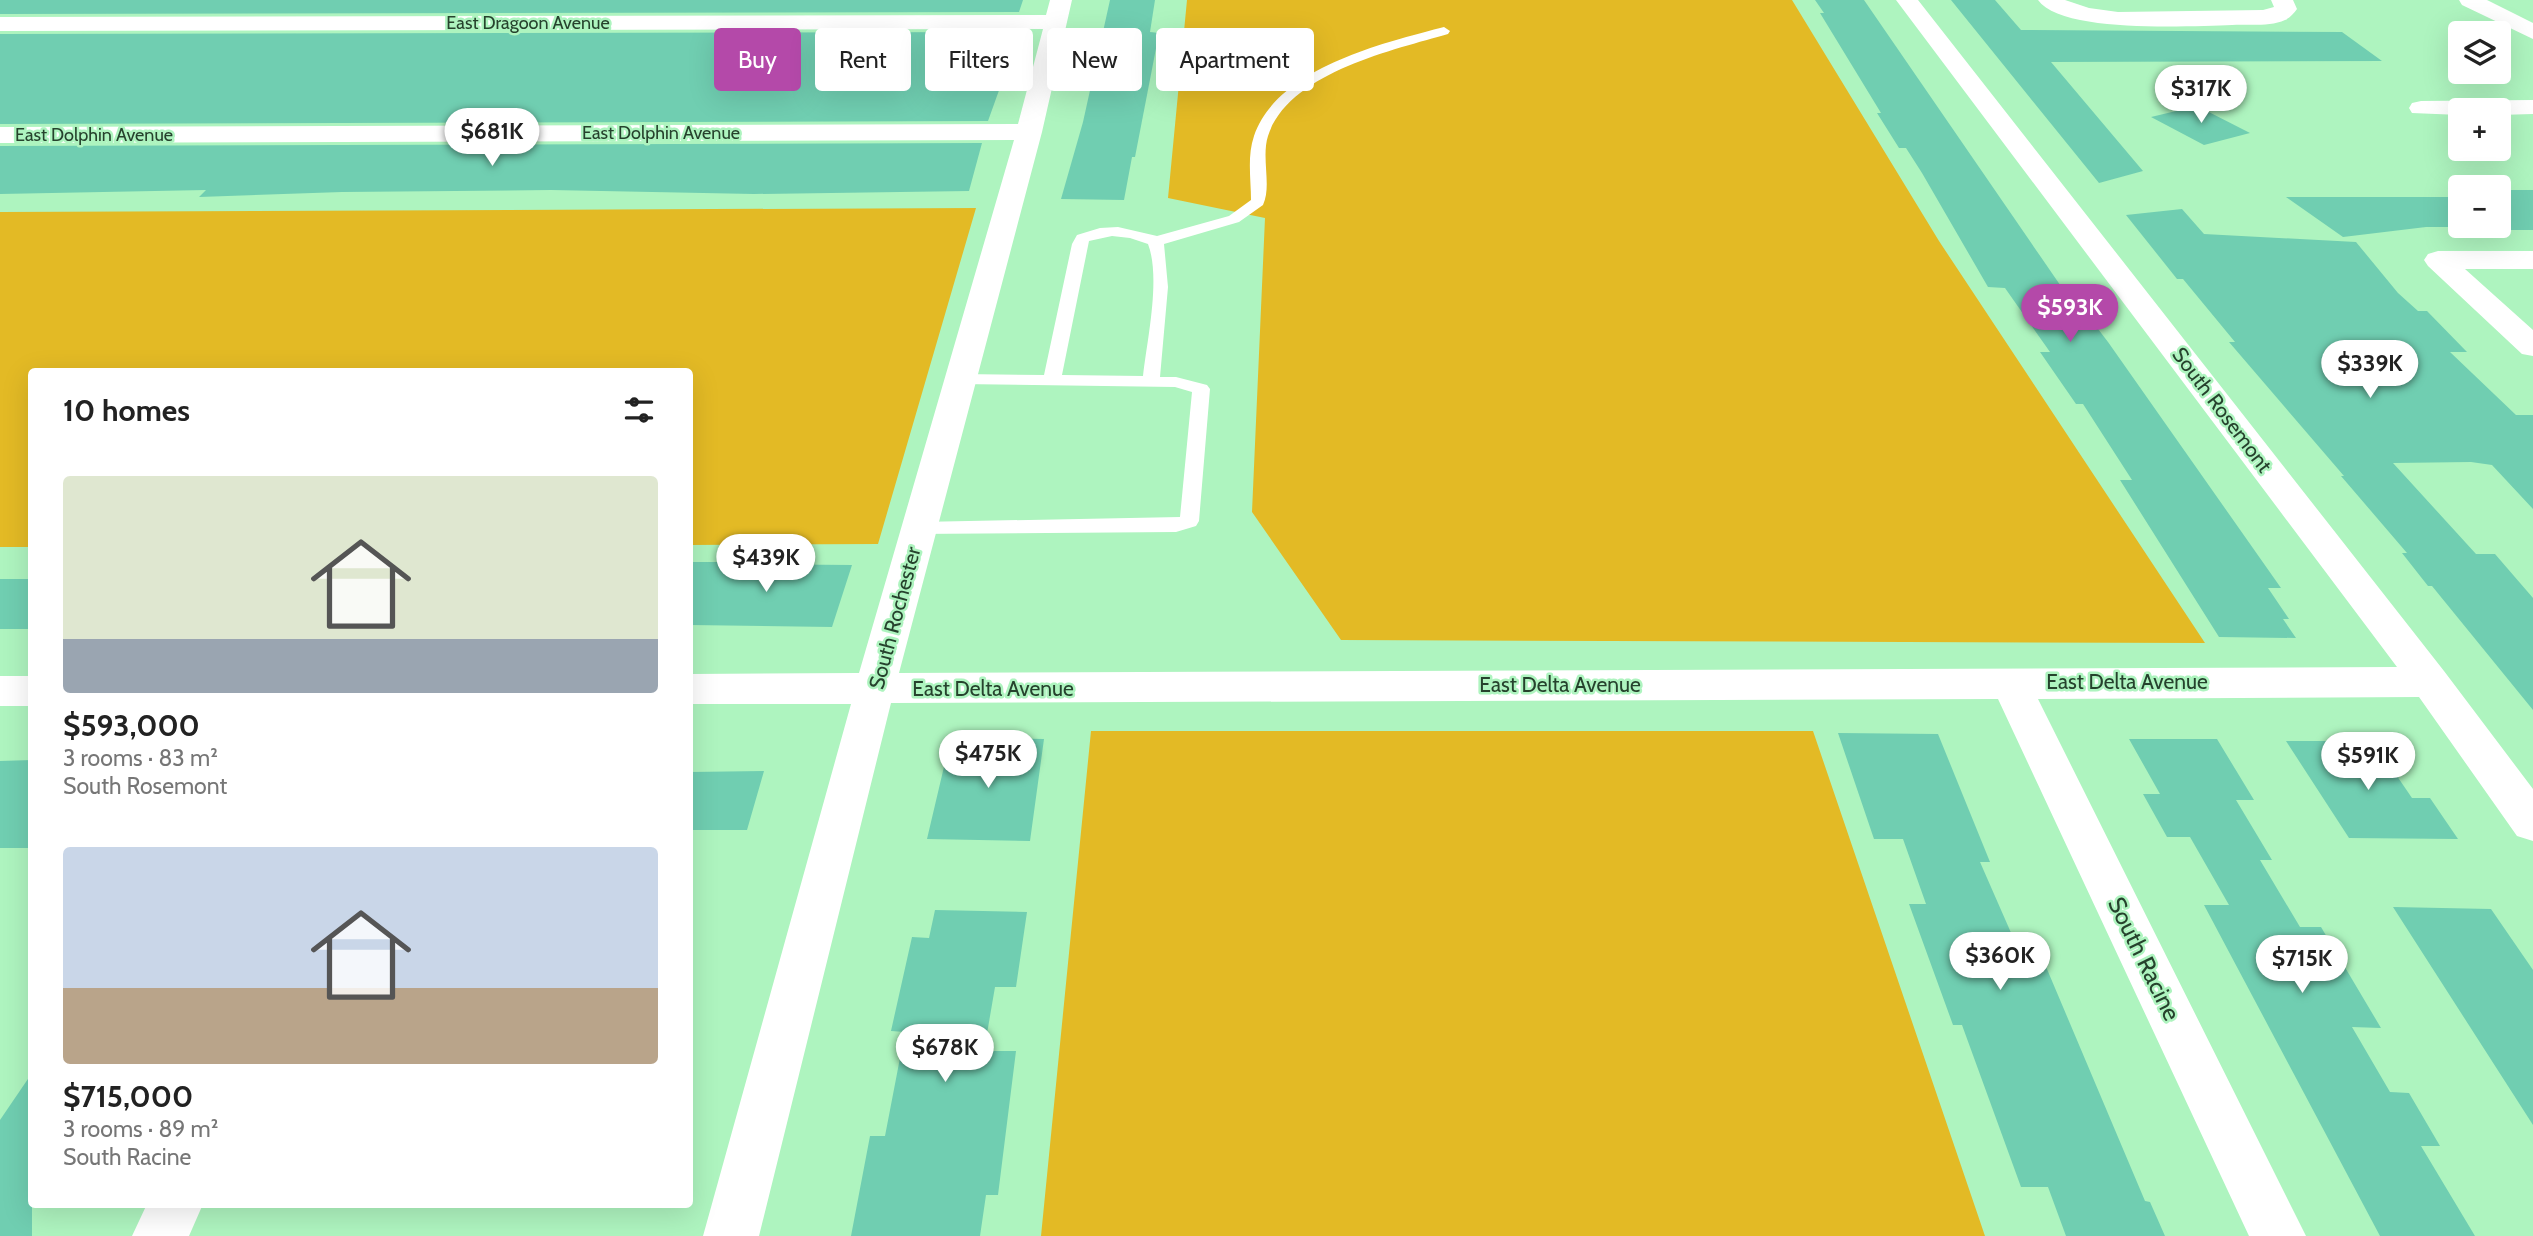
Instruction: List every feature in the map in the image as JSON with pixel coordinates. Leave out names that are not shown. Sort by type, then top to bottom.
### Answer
[{"type":"street","name":"South Rosemont","points":[[1907,0],[2430,682],[2533,823]]},
{"type":"street","points":[[2049,0],[2072,12],[2143,18],[2263,17],[2278,15],[2286,9],[2282,0]]},
{"type":"street","points":[[2470,0],[2533,32]]},
{"type":"street","name":"East Dragoon Avenue","points":[[0,24],[1058,11]]},
{"type":"street","name":"South Rochester","points":[[731,1236],[875,690],[1029,132],[1058,11]]},
{"type":"street","points":[[2421,108],[2533,107]]},
{"type":"street","name":"East Dolphin Avenue","points":[[0,135],[1029,132]]},
{"type":"street","points":[[2533,260],[2438,260],[2533,347]]},
{"type":"street","name":"South Racine","points":[[2010,682],[2278,1236]]},
{"type":"street","name":"East Delta Avenue","points":[[693,689],[2430,682]]},
{"type":"street","points":[[0,691],[28,691]]},
{"type":"street","points":[[160,1236],[175,1208]]},
{"type":"lane","points":[[1052,380],[1082,238],[1105,232],[1124,232],[1155,242],[1234,219],[1258,202],[1261,135],[1273,115],[1291,96],[1316,78],[1382,50],[1444,32]]},
{"type":"lane","points":[[1151,382],[1160,289],[1159,252],[1155,242]]},
{"type":"lane","points":[[919,529],[1176,525],[1189,521],[1201,388],[1176,382],[960,379]]},
{"type":"shaded area","points":[[1187,0],[1792,0],[1939,241],[2205,643],[1341,640],[1252,512],[1265,218],[1168,198],[1178,91],[1314,91],[1314,28],[1184,28]]},
{"type":"shaded area","points":[[976,208],[878,544],[693,545],[693,368],[28,368],[28,547],[0,547],[0,212]]},
{"type":"shaded area","points":[[1091,731],[1813,731],[1985,1236],[1041,1236]]},
{"type":"building","points":[[0,0],[1023,0],[1019,12],[0,14]]},
{"type":"building","points":[[1110,0],[1155,0],[1150,32],[1156,33],[1156,48],[1135,157],[1132,157],[1124,200],[1061,199],[1090,91],[1142,91],[1142,28],[1104,28]]},
{"type":"building","points":[[1815,0],[1864,0],[2067,295],[2072,295],[2108,342],[2281,588],[2268,588],[2289,619],[2283,619],[2296,638],[2219,637],[2120,480],[2132,480],[2083,404],[2076,404],[2040,352],[2050,352],[2005,288],[1988,287],[1922,173],[1906,148],[1899,148],[1877,113],[1881,113],[1820,13],[1824,13]]},
{"type":"building","points":[[1951,0],[1995,0],[2021,30],[2342,32],[2382,61],[2051,62],[2143,171],[2099,183]]},
{"type":"building","points":[[801,32],[815,32],[815,91],[911,91],[911,32],[925,32],[925,91],[999,91],[988,121],[0,124],[0,34],[714,33],[714,91],[801,91]]},
{"type":"building","points":[[2197,106],[2250,133],[2204,145],[2151,117]]},
{"type":"building","points":[[982,143],[969,191],[754,194],[551,190],[342,192],[199,197],[206,190],[0,194],[0,146]]},
{"type":"building","points":[[2511,190],[2533,190],[2533,230],[2511,230]]},
{"type":"building","points":[[2286,197],[2448,197],[2448,227],[2343,237]]},
{"type":"building","points":[[2182,209],[2204,234],[2356,242],[2398,293],[2418,311],[2427,311],[2467,352],[2450,352],[2516,415],[2533,415],[2533,509],[2492,465],[2471,462],[2393,463],[2476,554],[2495,554],[2533,598],[2533,710],[2432,586],[2428,586],[2402,553],[2407,553],[2341,476],[2344,476],[2229,342],[2235,342],[2183,279],[2177,279],[2126,215]]},
{"type":"building","points":[[693,562],[852,565],[832,627],[693,625]]},
{"type":"building","points":[[0,579],[28,579],[28,629],[0,629]]},
{"type":"building","points":[[1838,733],[1938,734],[1990,862],[1980,862],[2012,935],[2033,936],[2145,1201],[2150,1202],[2165,1236],[2066,1236],[2048,1187],[2021,1187],[1962,1025],[1953,1025],[1909,904],[1926,904],[1903,839],[1874,839]]},
{"type":"building","points":[[951,737],[1044,739],[1030,841],[927,839]]},
{"type":"building","points":[[2129,739],[2217,739],[2254,800],[2236,800],[2272,860],[2260,860],[2300,927],[2321,927],[2381,1028],[2352,1027],[2390,1092],[2409,1093],[2440,1146],[2421,1146],[2475,1236],[2380,1236],[2204,905],[2229,905],[2190,837],[2167,837],[2143,794],[2160,794]]},
{"type":"building","points":[[2286,741],[2373,741],[2412,798],[2430,798],[2458,839],[2349,838]]},
{"type":"building","points":[[28,760],[28,848],[0,848],[0,761]]},
{"type":"building","points":[[764,771],[747,830],[693,830],[693,772]]},
{"type":"building","points":[[2393,907],[2491,909],[2533,970],[2533,1125]]},
{"type":"building","points":[[935,910],[1027,912],[1016,987],[995,987],[984,1051],[1016,1051],[998,1195],[986,1195],[980,1236],[851,1236],[870,1136],[885,1136],[905,1032],[891,1031],[912,937],[929,938]]},
{"type":"building","points":[[28,1079],[28,1208],[32,1208],[32,1236],[0,1236],[0,1120]]}]
